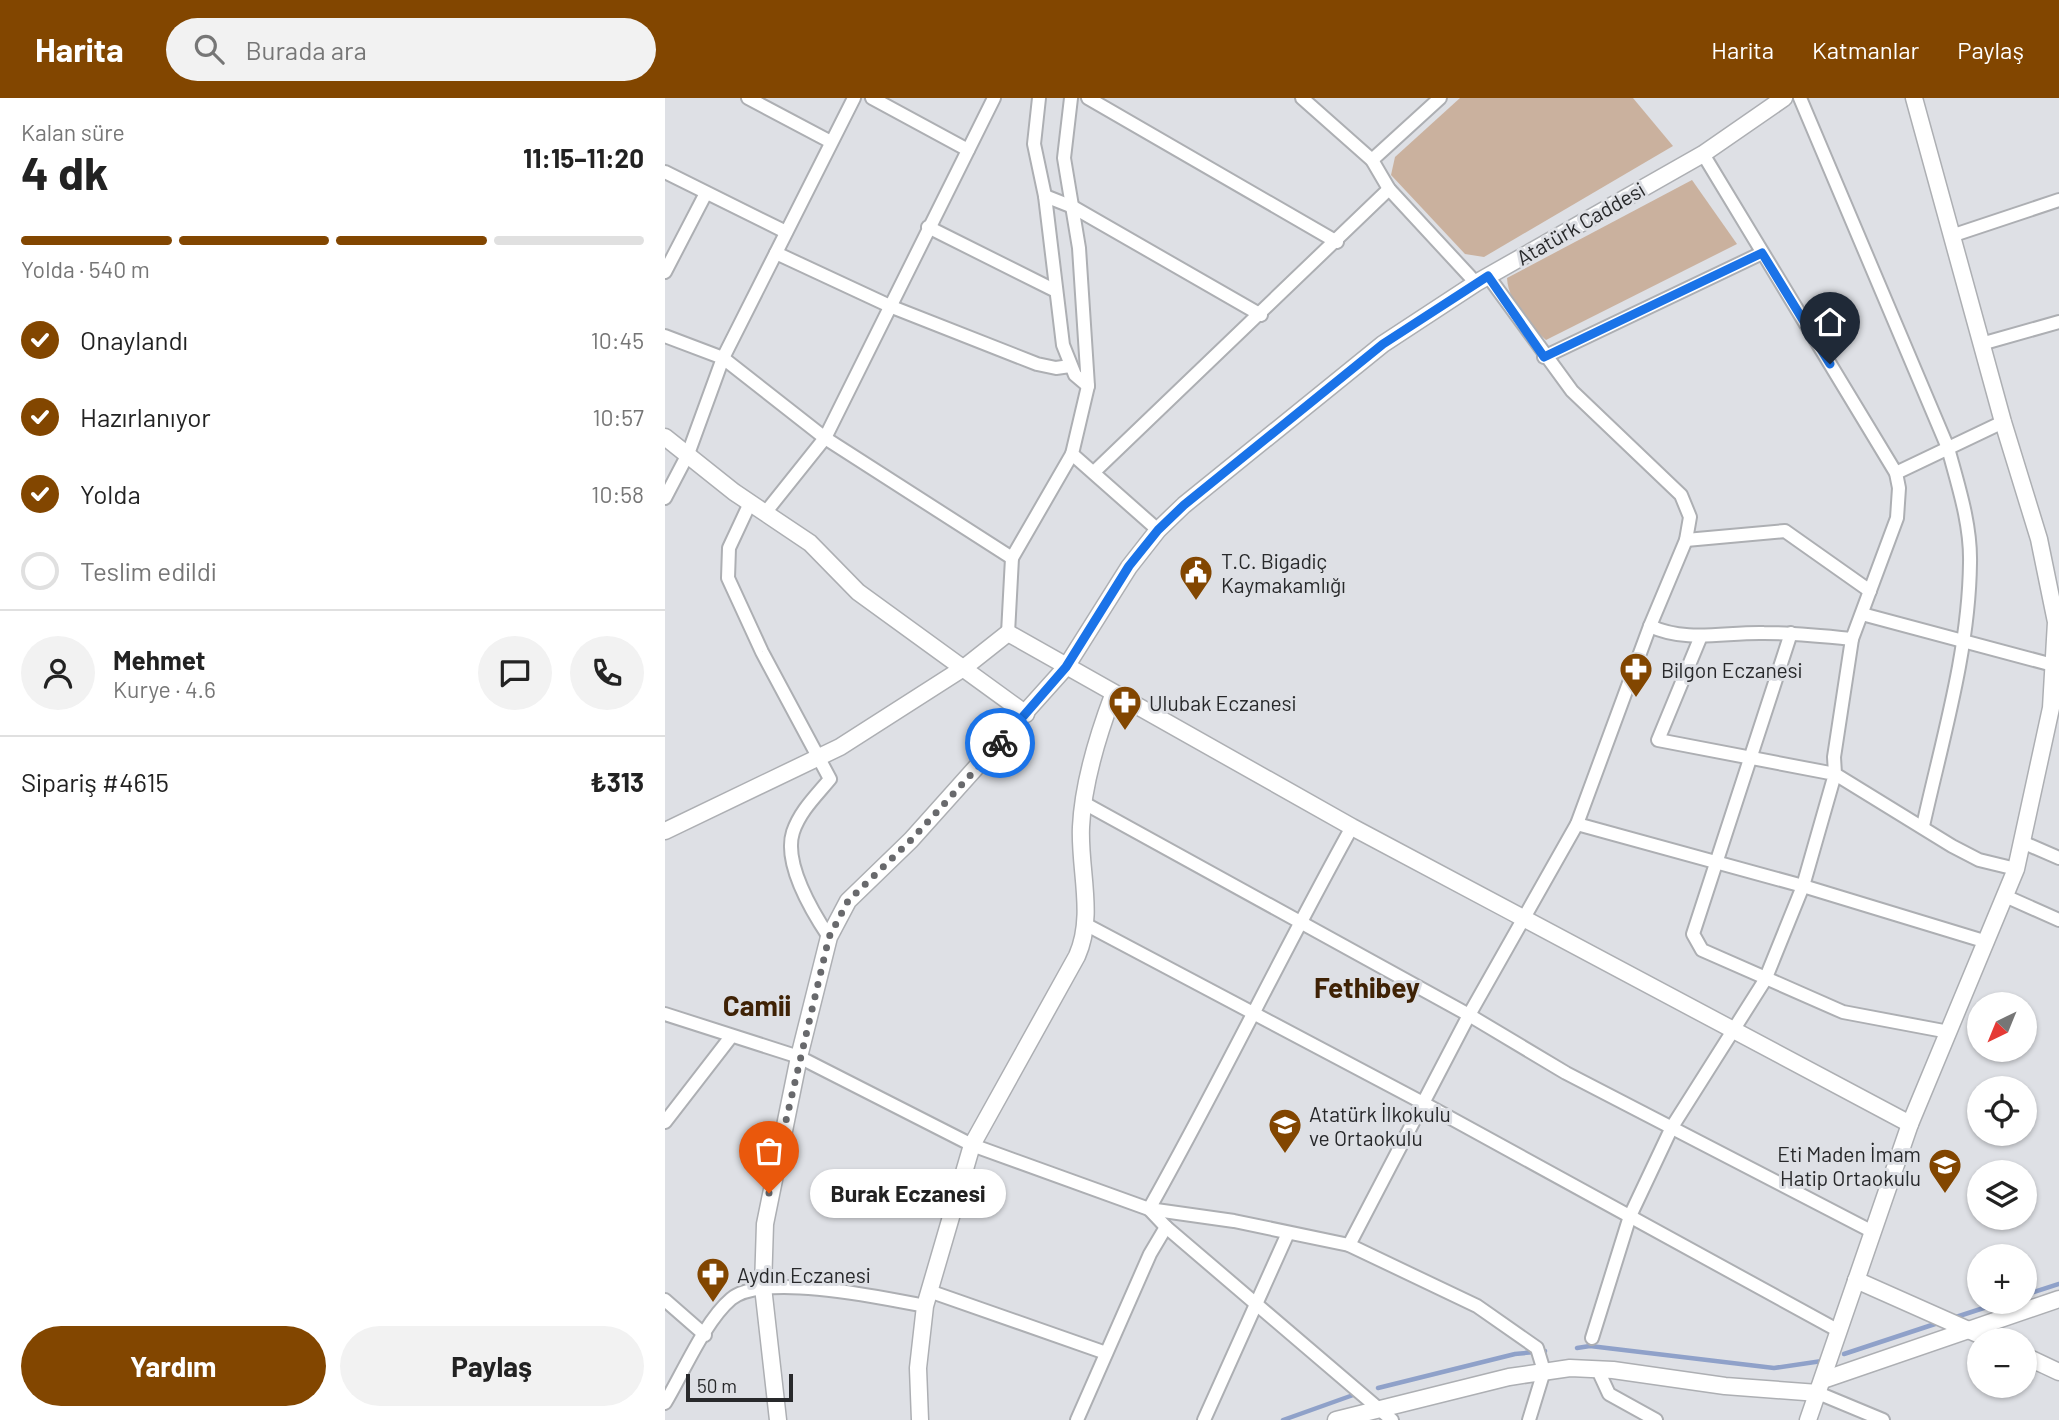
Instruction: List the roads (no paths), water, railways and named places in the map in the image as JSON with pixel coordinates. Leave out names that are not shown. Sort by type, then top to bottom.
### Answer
[{"type":"street","points":[[748,98],[831,142]]},
{"type":"street","points":[[665,498],[688,454],[723,358],[854,98]]},
{"type":"street","points":[[872,98],[968,150]]},
{"type":"street","points":[[765,513],[825,439],[994,98]]},
{"type":"street","points":[[1039,98],[1034,144],[1045,196],[1063,345],[1070,366],[1088,386]]},
{"type":"street","points":[[665,831],[818,759],[965,667],[1008,633],[1012,558],[1072,454],[1088,386],[1073,207],[1064,159],[1071,98]]},
{"type":"street","points":[[1088,98],[1337,242]]},
{"type":"street","points":[[1302,98],[1372,160],[1389,189],[1482,279],[1572,391],[1681,495],[1690,517],[1686,540],[1650,626],[1577,824],[1469,1015],[1425,1104],[1349,1245]]},
{"type":"street","points":[[1372,160],[1440,98]]},
{"type":"street","name":"Atatürk Caddesi","points":[[778,1420],[763,1287],[766,1213],[799,1057],[829,937],[848,901],[911,840],[1066,667],[1129,566],[1158,530],[1184,505],[1383,344],[1482,279],[1703,154],[1784,98]]},
{"type":"street","points":[[1800,98],[1948,448],[1964,505],[1970,562],[1964,643],[1923,826]]},
{"type":"street","points":[[1808,1420],[1910,1124],[2017,869],[2051,708],[2056,622],[2052,572],[2039,539],[2003,422],[1914,98]]},
{"type":"street","points":[[1592,1338],[1630,1216],[1672,1126],[1765,980],[1803,886],[1835,774],[1834,757],[1852,639],[1897,518],[1899,488],[1896,473],[1703,154]]},
{"type":"street","points":[[665,172],[786,232]]},
{"type":"street","points":[[1094,472],[1261,315],[1389,189]]},
{"type":"street","points":[[665,272],[706,193]]},
{"type":"street","points":[[1045,196],[1073,207],[1261,315]]},
{"type":"street","points":[[1951,236],[2059,200]]},
{"type":"street","points":[[928,227],[1056,291]]},
{"type":"street","points":[[776,253],[892,307],[1037,364],[1056,368],[1070,366]]},
{"type":"street","points":[[1544,357],[1762,253]]},
{"type":"street","points":[[1981,344],[2059,322]]},
{"type":"street","points":[[665,336],[723,358],[825,439],[1012,558]]},
{"type":"street","points":[[1896,473],[2003,422]]},
{"type":"street","points":[[665,437],[750,503],[810,544],[859,592],[1026,714]]},
{"type":"street","points":[[1072,454],[1158,530]]},
{"type":"street","points":[[750,503],[729,548],[728,578],[762,652],[830,779],[803,811],[792,835],[795,868],[810,908],[829,937]]},
{"type":"street","points":[[1686,540],[1785,531],[1870,592]]},
{"type":"street","points":[[1862,614],[1964,643],[2053,664]]},
{"type":"street","points":[[1650,626],[1669,633],[1701,636],[1791,633],[1852,639]]},
{"type":"street","points":[[1008,633],[1352,827],[1910,1124]]},
{"type":"street","points":[[1791,633],[1693,934],[1696,944],[1702,950],[1765,980],[1843,1012],[1949,1032]]},
{"type":"street","points":[[1701,636],[1658,740],[1835,774],[1979,860],[2017,869]]},
{"type":"street","points":[[920,1420],[918,1368],[927,1299],[972,1144],[1077,956],[1085,924],[1081,827],[1084,803],[1101,726],[1114,695]]},
{"type":"street","points":[[1084,803],[1298,924],[1469,1015],[1566,1073],[1873,1232]]},
{"type":"street","points":[[1577,824],[1803,886],[1987,942]]},
{"type":"street","points":[[1149,1209],[1256,1013],[1298,924],[1352,827]]},
{"type":"street","points":[[2022,842],[2059,858]]},
{"type":"street","points":[[2005,896],[2059,920]]},
{"type":"street","points":[[1085,924],[1425,1104],[1839,1331]]},
{"type":"street","points":[[665,1014],[730,1038],[799,1057],[972,1144],[1149,1209],[1234,1221],[1349,1245],[1477,1306],[1537,1348],[1544,1371],[1529,1420]]},
{"type":"street","points":[[665,1122],[730,1038]]},
{"type":"street","points":[[1149,1209],[1166,1227],[1392,1420]]},
{"type":"street","points":[[1077,1420],[1150,1254],[1166,1227]]},
{"type":"street","points":[[1204,1420],[1288,1233]]},
{"type":"street","points":[[1856,1280],[1967,1330]]},
{"type":"street","points":[[665,1404],[705,1335],[730,1300],[747,1290],[763,1287],[927,1299],[1106,1353]]},
{"type":"street","points":[[1974,1328],[2059,1299]]},
{"type":"street","points":[[665,1300],[705,1335]]},
{"type":"street","points":[[1336,1420],[1544,1371],[1597,1368],[1725,1386],[1821,1387],[1967,1330]]},
{"type":"street","points":[[2037,1362],[2059,1372]]},
{"type":"street","points":[[1597,1368],[1609,1394],[1655,1420]]},
{"type":"street","points":[[1821,1387],[1883,1420]]},
{"type":"waterway","points":[[2037,1291],[2059,1284]]},
{"type":"waterway","points":[[1953,1318],[1967,1313]]},
{"type":"waterway","points":[[1844,1354],[1938,1323]]},
{"type":"waterway","points":[[1577,1348],[1590,1346],[1774,1368],[1822,1361]]},
{"type":"waterway","points":[[1378,1388],[1515,1354],[1545,1351]]},
{"type":"waterway","points":[[1283,1420],[1356,1394]]},
{"type":"place","name":"T.C. Bigadiç Kaymakamlığı","points":[[1196,602]]},
{"type":"place","name":"Bilgon Eczanesi","points":[[1636,699]]},
{"type":"place","name":"Ulubak Eczanesi","points":[[1125,732]]},
{"type":"place","name":"Atatürk İlkokulu ve Ortaokulu","points":[[1285,1155]]},
{"type":"place","name":"Burak Eczanesi","points":[[769,1193]]},
{"type":"place","name":"Eti Maden İmam Hatip Ortaokulu","points":[[1945,1195]]},
{"type":"place","name":"Aydın Eczanesi","points":[[713,1304]]},
{"type":"district","name":"Fethibey","points":[[1367,987]]},
{"type":"district","name":"Camii","points":[[757,1005]]}]
